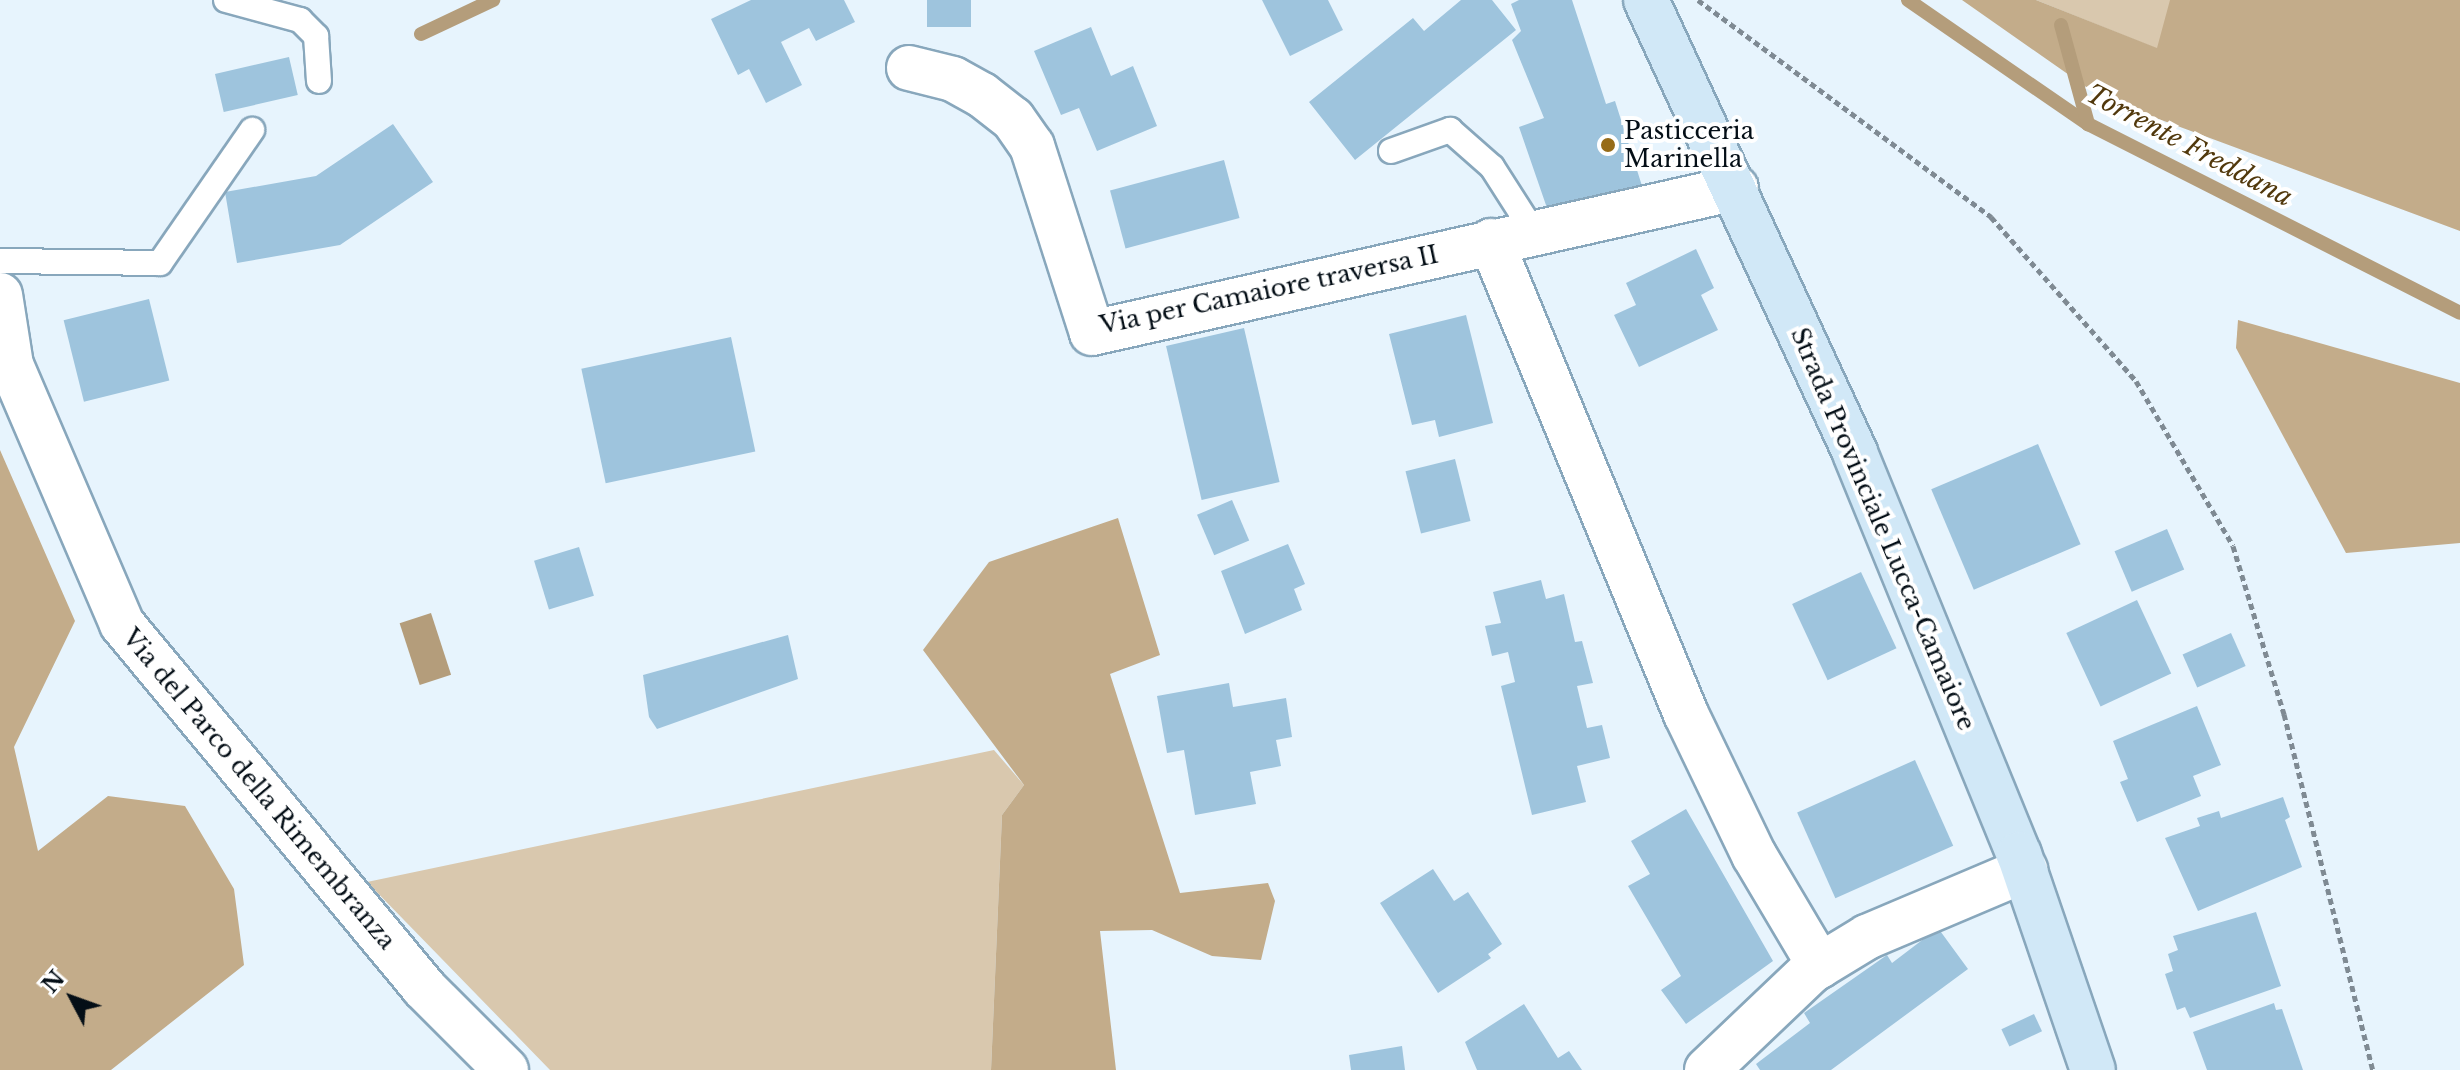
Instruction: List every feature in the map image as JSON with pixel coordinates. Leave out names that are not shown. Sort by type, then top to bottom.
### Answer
[{"type":"main road","name":"Strada Provinciale Lucca-Camaiore","points":[[1646,4],[1736,188],[1855,453],[2025,870],[2093,1070]]},
{"type":"street","name":"Via per Camaiore traversa II","points":[[909,68],[953,79],[982,95],[1013,119],[1025,137],[1092,333],[1533,231],[1736,188]]},
{"type":"street","points":[[1491,241],[1686,714],[1754,855],[1820,966]]},
{"type":"street","name":"Via del Parco della Rimembranza","points":[[0,295],[11,365],[122,624],[424,988],[506,1070]]},
{"type":"street","points":[[1707,1070],[1820,966],[1867,937],[2025,870]]},
{"type":"lane","points":[[226,0],[300,20],[316,36],[319,81]]},
{"type":"lane","points":[[0,261],[160,263],[252,130]]},
{"type":"lane","points":[[1391,151],[1450,130],[1492,167],[1533,231]]},
{"type":"path","points":[[1698,0],[1991,217],[2136,381],[2233,546],[2284,714],[2373,1070]]},
{"type":"shaded area","points":[[1962,0],[2036,0],[2157,48],[2170,0],[2460,0],[2460,231],[2102,98]]},
{"type":"shaded area","points":[[2036,0],[2170,0],[2171,2],[2158,49]]},
{"type":"shaded area","points":[[2238,320],[2460,383],[2460,543],[2346,553],[2236,348]]},
{"type":"shaded area","points":[[0,450],[75,621],[14,747],[38,851],[108,796],[185,806],[234,889],[244,965],[111,1070],[0,1070]]},
{"type":"shaded area","points":[[1118,518],[1160,655],[1110,674],[1180,893],[1268,883],[1275,901],[1261,960],[1212,956],[1152,930],[1100,931],[1116,1070],[991,1070],[1002,815],[1024,785],[923,650],[989,562]]},
{"type":"shaded area","points":[[431,613],[451,675],[420,685],[400,623]]},
{"type":"shaded area","points":[[994,750],[1024,785],[1002,815],[991,1070],[550,1070],[367,882]]},
{"type":"building","points":[[751,0],[844,0],[855,22],[816,41],[809,28],[781,42],[802,85],[766,103],[749,69],[738,75],[711,19]]},
{"type":"building","points":[[927,0],[971,0],[971,27],[927,27]]},
{"type":"building","points":[[1262,0],[1328,0],[1343,30],[1290,56]]},
{"type":"building","points":[[1461,0],[1492,0],[1516,30],[1355,160],[1309,102],[1413,18],[1424,31]]},
{"type":"building","points":[[1519,0],[1572,0],[1606,104],[1615,101],[1643,189],[1547,208],[1519,127],[1544,118],[1512,40],[1521,31],[1511,4]]},
{"type":"building","points":[[1091,27],[1111,76],[1133,66],[1157,126],[1097,151],[1079,108],[1061,115],[1034,51]]},
{"type":"building","points":[[289,57],[298,95],[224,112],[215,74]]},
{"type":"building","points":[[393,124],[433,182],[340,245],[237,263],[225,192],[316,176]]},
{"type":"building","points":[[1224,160],[1240,218],[1126,248],[1110,191]]},
{"type":"building","points":[[1696,249],[1714,288],[1701,295],[1718,330],[1639,367],[1614,315],[1636,305],[1626,283]]},
{"type":"building","points":[[149,299],[169,381],[84,402],[64,320]]},
{"type":"building","points":[[1466,315],[1493,423],[1439,437],[1435,420],[1412,425],[1389,334]]},
{"type":"building","points":[[1244,328],[1280,482],[1202,500],[1166,346]]},
{"type":"building","points":[[731,337],[755,451],[606,483],[581,369]]},
{"type":"building","points":[[2038,444],[2081,544],[1974,590],[1931,489]]},
{"type":"building","points":[[1455,459],[1470,521],[1421,533],[1406,471]]},
{"type":"building","points":[[1232,500],[1249,541],[1214,555],[1197,515]]},
{"type":"building","points":[[2167,529],[2184,570],[2132,592],[2115,551]]},
{"type":"building","points":[[1288,544],[1305,584],[1294,589],[1302,610],[1245,634],[1221,571]]},
{"type":"building","points":[[579,547],[594,596],[549,610],[534,561]]},
{"type":"building","points":[[1861,572],[1896,648],[1828,680],[1792,604]]},
{"type":"building","points":[[1541,580],[1546,599],[1564,594],[1575,642],[1582,641],[1593,683],[1577,686],[1587,728],[1602,725],[1610,758],[1577,766],[1586,802],[1532,815],[1501,686],[1515,682],[1508,652],[1492,656],[1485,626],[1501,623],[1493,592]]},
{"type":"building","points":[[2137,600],[2171,673],[2101,706],[2066,633]]},
{"type":"building","points":[[2231,633],[2246,666],[2197,687],[2183,655]]},
{"type":"building","points":[[788,635],[798,679],[657,729],[649,717],[643,675]]},
{"type":"building","points":[[1229,683],[1233,707],[1286,698],[1292,737],[1276,740],[1281,766],[1250,772],[1256,804],[1195,815],[1184,750],[1167,753],[1157,696]]},
{"type":"building","points":[[2197,706],[2221,765],[2193,776],[2201,796],[2137,822],[2120,782],[2128,779],[2113,741]]},
{"type":"building","points":[[1915,760],[1953,846],[1835,898],[1797,812]]},
{"type":"building","points":[[2283,797],[2290,817],[2285,820],[2302,867],[2198,911],[2165,838],[2200,826],[2197,818],[2219,811],[2221,818]]},
{"type":"building","points":[[1686,809],[1773,961],[1686,1024],[1661,990],[1681,976],[1628,886],[1650,874],[1631,841]]},
{"type":"building","points":[[1433,869],[1454,901],[1468,892],[1502,944],[1488,954],[1491,958],[1438,993],[1380,903]]},
{"type":"building","points":[[2256,912],[2281,986],[2190,1018],[2185,1007],[2177,1010],[2165,974],[2173,971],[2168,954],[2178,950],[2173,936]]},
{"type":"building","points":[[1938,928],[1968,969],[1831,1070],[1760,1070],[1756,1064],[1810,1023],[1804,1013],[1887,955],[1892,963]]},
{"type":"building","points":[[2274,1003],[2276,1010],[2282,1009],[2303,1070],[2207,1070],[2193,1032]]},
{"type":"building","points":[[1524,1004],[1558,1058],[1569,1051],[1582,1070],[1477,1070],[1465,1042]]},
{"type":"building","points":[[2034,1014],[2042,1031],[2009,1046],[2001,1029]]},
{"type":"building","points":[[1402,1046],[1405,1070],[1351,1070],[1349,1055]]},
{"type":"waterway","points":[[421,34],[493,0]]},
{"type":"waterway","name":"Torrente Freddana","points":[[1908,0],[2088,124],[2460,313]]},
{"type":"waterway","points":[[2061,25],[2088,124]]},
{"type":"place","name":"Pasticceria Marinella","points":[[1608,145]]}]
